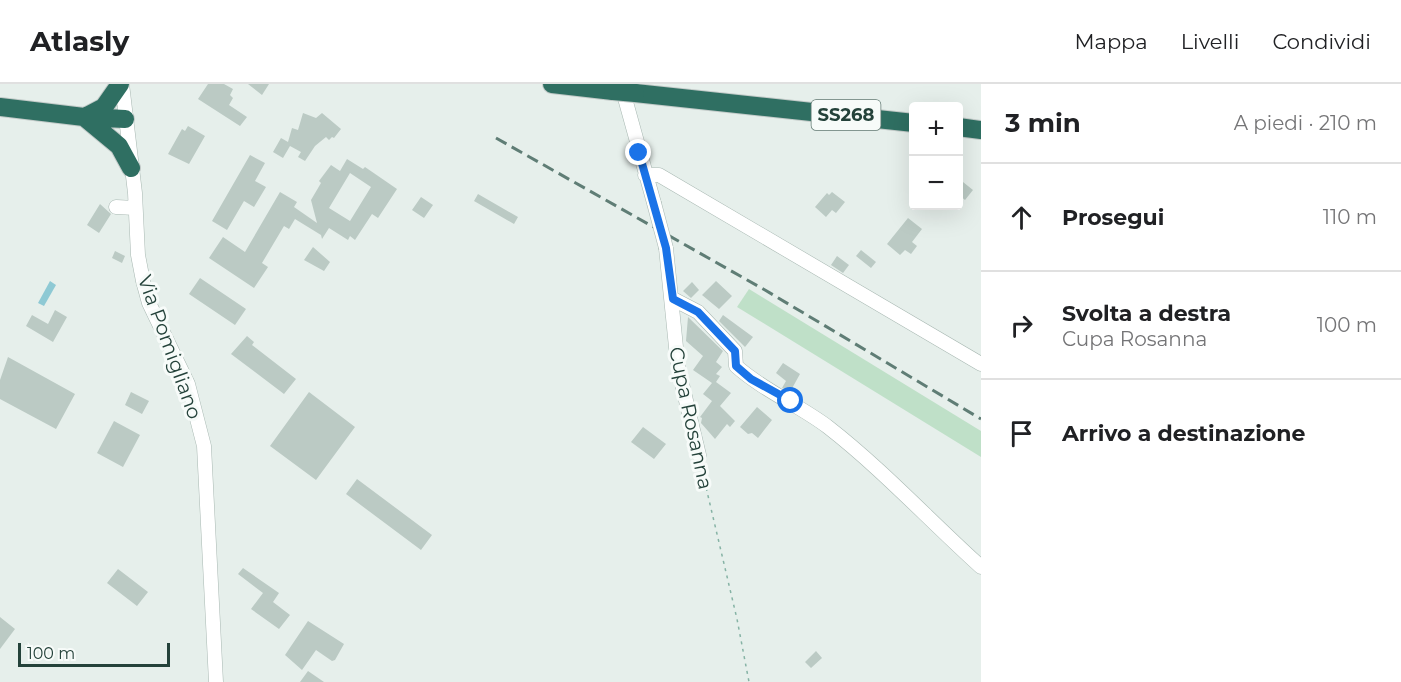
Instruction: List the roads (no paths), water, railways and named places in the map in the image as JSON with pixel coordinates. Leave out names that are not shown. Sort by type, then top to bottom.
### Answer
[{"type":"highway","points":[[84,117],[104,108],[121,84]]},
{"type":"highway","name":"SS268","points":[[552,84],[623,89],[909,122]]},
{"type":"highway","points":[[0,107],[84,117],[125,119]]},
{"type":"highway","points":[[84,117],[119,146],[131,168]]},
{"type":"highway","points":[[963,128],[981,130]]},
{"type":"street","name":"Via Pomigliano","points":[[121,84],[138,255],[149,303],[188,384],[204,446],[216,682]]},
{"type":"street","name":"Cupa Rosanna","points":[[623,89],[666,248],[673,299],[678,367],[699,455]]},
{"type":"street","points":[[645,175],[659,176],[981,364]]},
{"type":"street","points":[[116,207],[135,208]]},
{"type":"street","points":[[673,299],[698,312],[735,351],[736,366],[751,379],[791,401],[829,428],[981,567]]},
{"type":"water","points":[[50,281],[56,285],[44,306],[38,303]]},
{"type":"railway","points":[[496,138],[765,290],[981,419]]}]
